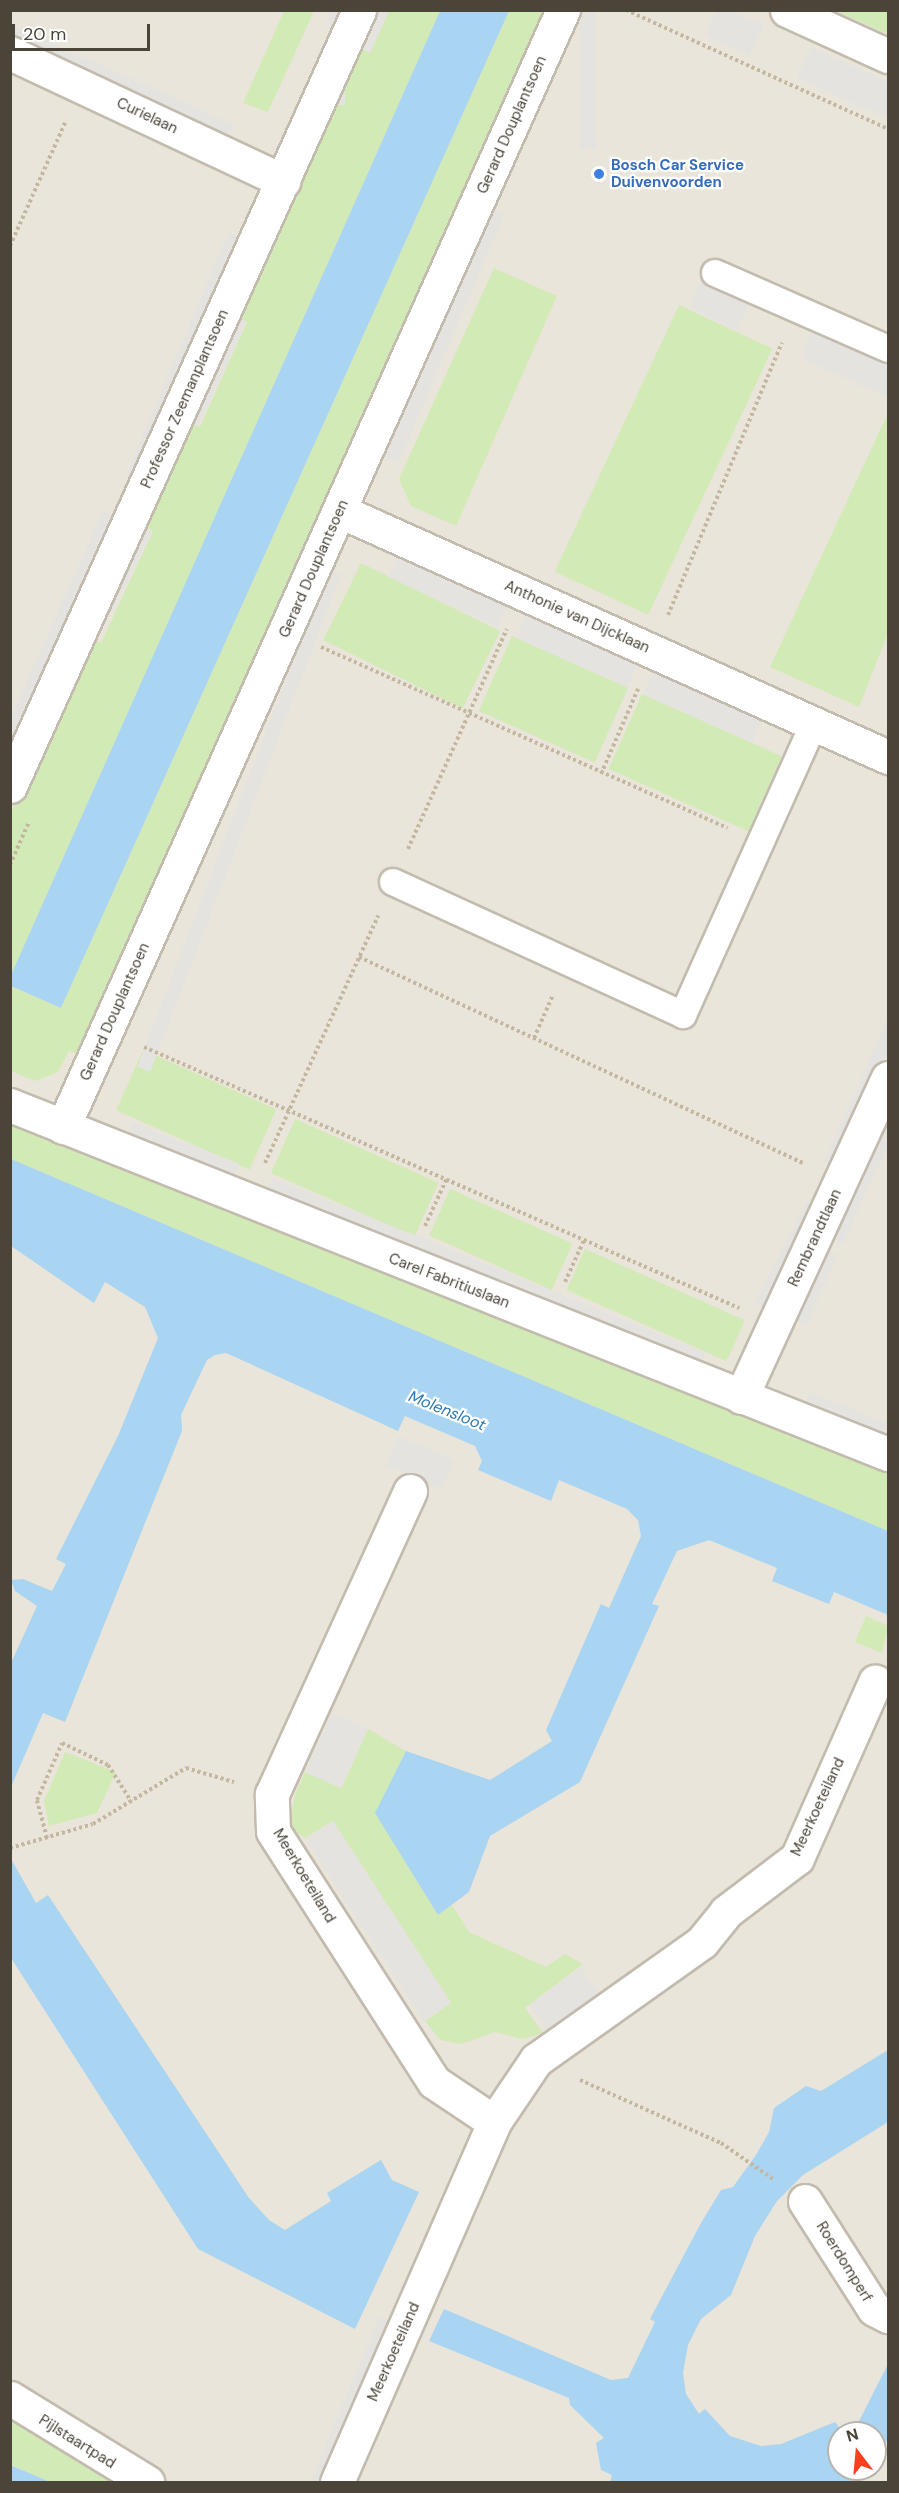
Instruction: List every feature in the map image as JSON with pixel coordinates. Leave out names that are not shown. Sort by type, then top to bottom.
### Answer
[{"type":"street","name":"Professor Zeemanplantsoen","points":[[10,786],[359,10]]},
{"type":"street","name":"Gerard Douplantsoen","points":[[63,1127],[563,10]]},
{"type":"street","points":[[787,10],[888,56]]},
{"type":"street","name":"Curielaan","points":[[10,53],[283,181]]},
{"type":"street","name":"Anthonie van Dijcklaan","points":[[340,511],[888,757]]},
{"type":"street","name":"Rembrandtlaan","points":[[741,1397],[888,1078]]},
{"type":"street","name":"Carel Fabritiuslaan","points":[[10,1106],[247,1202],[888,1454]]},
{"type":"street","name":"Meerkoeteiland","points":[[410,1491],[272,1794],[273,1830],[434,2082],[494,2122]]},
{"type":"street","name":"Meerkoeteiland","points":[[337,2482],[494,2122],[536,2060],[702,1942],[726,1912],[796,1858],[875,1682]]},
{"type":"street","name":"Roerdomperf","points":[[805,2200],[873,2309],[888,2316]]},
{"type":"street","name":"Pijlstaartpad","points":[[10,2398],[147,2482]]},
{"type":"lane","points":[[715,273],[888,349]]},
{"type":"lane","points":[[393,882],[683,1015],[814,724]]},
{"type":"path","points":[[626,10],[888,129]]},
{"type":"path","points":[[10,246],[82,85]]},
{"type":"path","points":[[601,774],[797,309]]},
{"type":"path","points":[[469,715],[523,593]]},
{"type":"path","points":[[317,646],[760,843]]},
{"type":"path","points":[[359,957],[841,1181]]},
{"type":"path","points":[[534,1038],[568,962]]},
{"type":"path","points":[[138,1044],[775,1324]]},
{"type":"path","points":[[247,1202],[289,1109]]},
{"type":"path","points":[[408,1264],[447,1178]]},
{"type":"path","points":[[47,1838],[37,1800],[62,1743],[108,1765],[131,1801]]},
{"type":"path","points":[[10,1848],[93,1824],[186,1768],[272,1794]]},
{"type":"path","points":[[536,2060],[721,2143],[775,2180]]},
{"type":"shaded area","points":[[11,11],[888,11],[888,2482],[11,2482]]},
{"type":"shaded area","points":[[329,11],[345,11],[345,105],[329,105]]},
{"type":"shaded area","points":[[372,11],[389,11],[370,53],[356,46]]},
{"type":"shaded area","points":[[580,11],[596,11],[596,149],[580,149]]},
{"type":"shaded area","points":[[716,11],[729,11],[764,25],[749,56],[705,36]]},
{"type":"shaded area","points":[[11,25],[234,124],[228,137],[10,40]]},
{"type":"shaded area","points":[[812,47],[888,82],[888,119],[797,78]]},
{"type":"shaded area","points":[[491,207],[505,213],[399,463],[385,457]]},
{"type":"shaded area","points":[[229,232],[243,238],[140,479],[127,473]]},
{"type":"shaded area","points":[[704,277],[751,299],[737,330],[690,308]]},
{"type":"shaded area","points":[[234,316],[247,322],[198,426],[185,420]]},
{"type":"shaded area","points":[[814,328],[888,362],[888,398],[801,358]]},
{"type":"shaded area","points":[[103,511],[118,517],[11,753],[11,717]]},
{"type":"shaded area","points":[[141,525],[153,531],[96,641],[85,635]]},
{"type":"shaded area","points":[[403,547],[512,598],[498,628],[389,577]]},
{"type":"shaded area","points":[[328,570],[341,575],[150,1072],[137,1067]]},
{"type":"shaded area","points":[[531,606],[642,655],[627,687],[517,638]]},
{"type":"shaded area","points":[[657,663],[766,711],[752,742],[643,694]]},
{"type":"shaded area","points":[[888,1018],[888,1051],[836,1167],[824,1162]]},
{"type":"shaded area","points":[[888,1114],[888,1144],[843,1244],[832,1238]]},
{"type":"shaded area","points":[[133,1123],[239,1164],[234,1177],[128,1136]]},
{"type":"shaded area","points":[[273,1178],[706,1353],[701,1366],[268,1191]]},
{"type":"shaded area","points":[[807,1201],[819,1207],[766,1309],[755,1303]]},
{"type":"shaded area","points":[[827,1250],[838,1255],[806,1326],[795,1321]]},
{"type":"shaded area","points":[[810,1392],[888,1423],[883,1436],[805,1405]]},
{"type":"shaded area","points":[[398,1436],[454,1460],[442,1489],[385,1465]]},
{"type":"shaded area","points":[[332,1713],[368,1729],[341,1788],[306,1772]]},
{"type":"shaded area","points":[[333,1821],[451,2003],[424,2021],[305,1839]]},
{"type":"shaded area","points":[[580,1968],[598,1993],[547,2030],[529,2005]]},
{"type":"shaded area","points":[[380,2317],[392,2322],[324,2482],[310,2482]]},
{"type":"green space","points":[[284,11],[314,11],[268,112],[243,103]]},
{"type":"green space","points":[[389,11],[440,11],[11,975],[11,813],[89,638],[101,643],[153,531],[141,525],[187,421],[200,427],[247,322],[234,316],[356,46],[370,52]]},
{"type":"green space","points":[[509,11],[552,11],[83,1056],[69,1051],[58,1072],[35,1081],[11,1071],[10,986],[61,1008]]},
{"type":"green space","points":[[836,11],[888,11],[888,34]]},
{"type":"green space","points":[[494,268],[557,296],[456,526],[411,506],[399,479]]},
{"type":"green space","points":[[679,305],[772,349],[648,615],[555,571]]},
{"type":"green space","points":[[888,413],[888,633],[859,707],[770,667]]},
{"type":"green space","points":[[361,563],[500,631],[463,708],[323,640]]},
{"type":"green space","points":[[512,636],[628,688],[595,763],[479,711]]},
{"type":"green space","points":[[642,694],[782,756],[748,831],[609,769]]},
{"type":"green space","points":[[143,1050],[276,1109],[250,1170],[116,1110]]},
{"type":"green space","points":[[295,1119],[438,1183],[414,1237],[271,1173]]},
{"type":"green space","points":[[10,1123],[888,1472],[888,1531],[11,1159]]},
{"type":"green space","points":[[450,1189],[572,1244],[552,1290],[429,1236]]},
{"type":"green space","points":[[585,1249],[745,1320],[727,1361],[567,1290]]},
{"type":"green space","points":[[866,1616],[888,1626],[882,1653],[855,1642]]},
{"type":"green space","points":[[368,1729],[406,1751],[376,1813],[438,1915],[452,1905],[469,1932],[546,1967],[565,1954],[583,1964],[525,2008],[543,2033],[523,2039],[495,2032],[461,2044],[440,2040],[425,2021],[451,2003],[333,1821],[305,1838],[289,1827],[295,1795],[305,1772],[342,1787]]},
{"type":"green space","points":[[65,1752],[116,1772],[97,1813],[49,1826],[44,1801]]},
{"type":"green space","points":[[11,2417],[119,2482],[50,2482],[11,2465]]},
{"type":"water","points":[[440,11],[509,11],[61,1008],[11,986],[11,975]]},
{"type":"water","name":"Molensloot","points":[[11,1159],[888,1531],[888,1615],[834,1592],[829,1604],[772,1581],[777,1568],[709,1540],[677,1551],[652,1604],[659,1606],[580,1782],[490,1836],[469,1892],[438,1915],[375,1813],[406,1751],[490,1780],[552,1741],[546,1730],[601,1604],[609,1608],[641,1536],[638,1520],[627,1509],[559,1480],[551,1501],[478,1470],[482,1461],[475,1446],[405,1416],[398,1431],[226,1353],[215,1355],[207,1360],[181,1415],[182,1431],[65,1722],[43,1713],[11,1787],[11,1663],[37,1606],[15,1591],[11,1580],[23,1579],[52,1591],[66,1564],[56,1559],[118,1436],[158,1338],[145,1307],[105,1282],[94,1303],[11,1246]]},
{"type":"water","points":[[10,1857],[36,1903],[48,1895],[249,2198],[269,2220],[285,2230],[331,2201],[327,2193],[381,2160],[392,2180],[419,2192],[355,2329],[198,2249],[11,1958]]},
{"type":"water","points":[[888,2050],[888,2122],[803,2175],[777,2201],[755,2236],[731,2295],[701,2319],[688,2345],[683,2373],[686,2394],[699,2414],[705,2409],[730,2436],[761,2446],[781,2444],[827,2425],[827,2481],[849,2481],[610,2482],[612,2475],[601,2470],[596,2443],[604,2438],[570,2405],[569,2398],[429,2341],[444,2309],[611,2380],[628,2378],[655,2322],[650,2319],[701,2223],[721,2190],[733,2187],[756,2155],[769,2132],[774,2108],[806,2086],[821,2091]]},
{"type":"water","points":[[888,2364],[887,2441],[887,2421],[859,2421]]},
{"type":"water","points":[[10,2465],[41,2478],[50,2482],[11,2482]]},
{"type":"place","name":"Bosch Car Service Duivenvoorden","points":[[599,174]]}]
